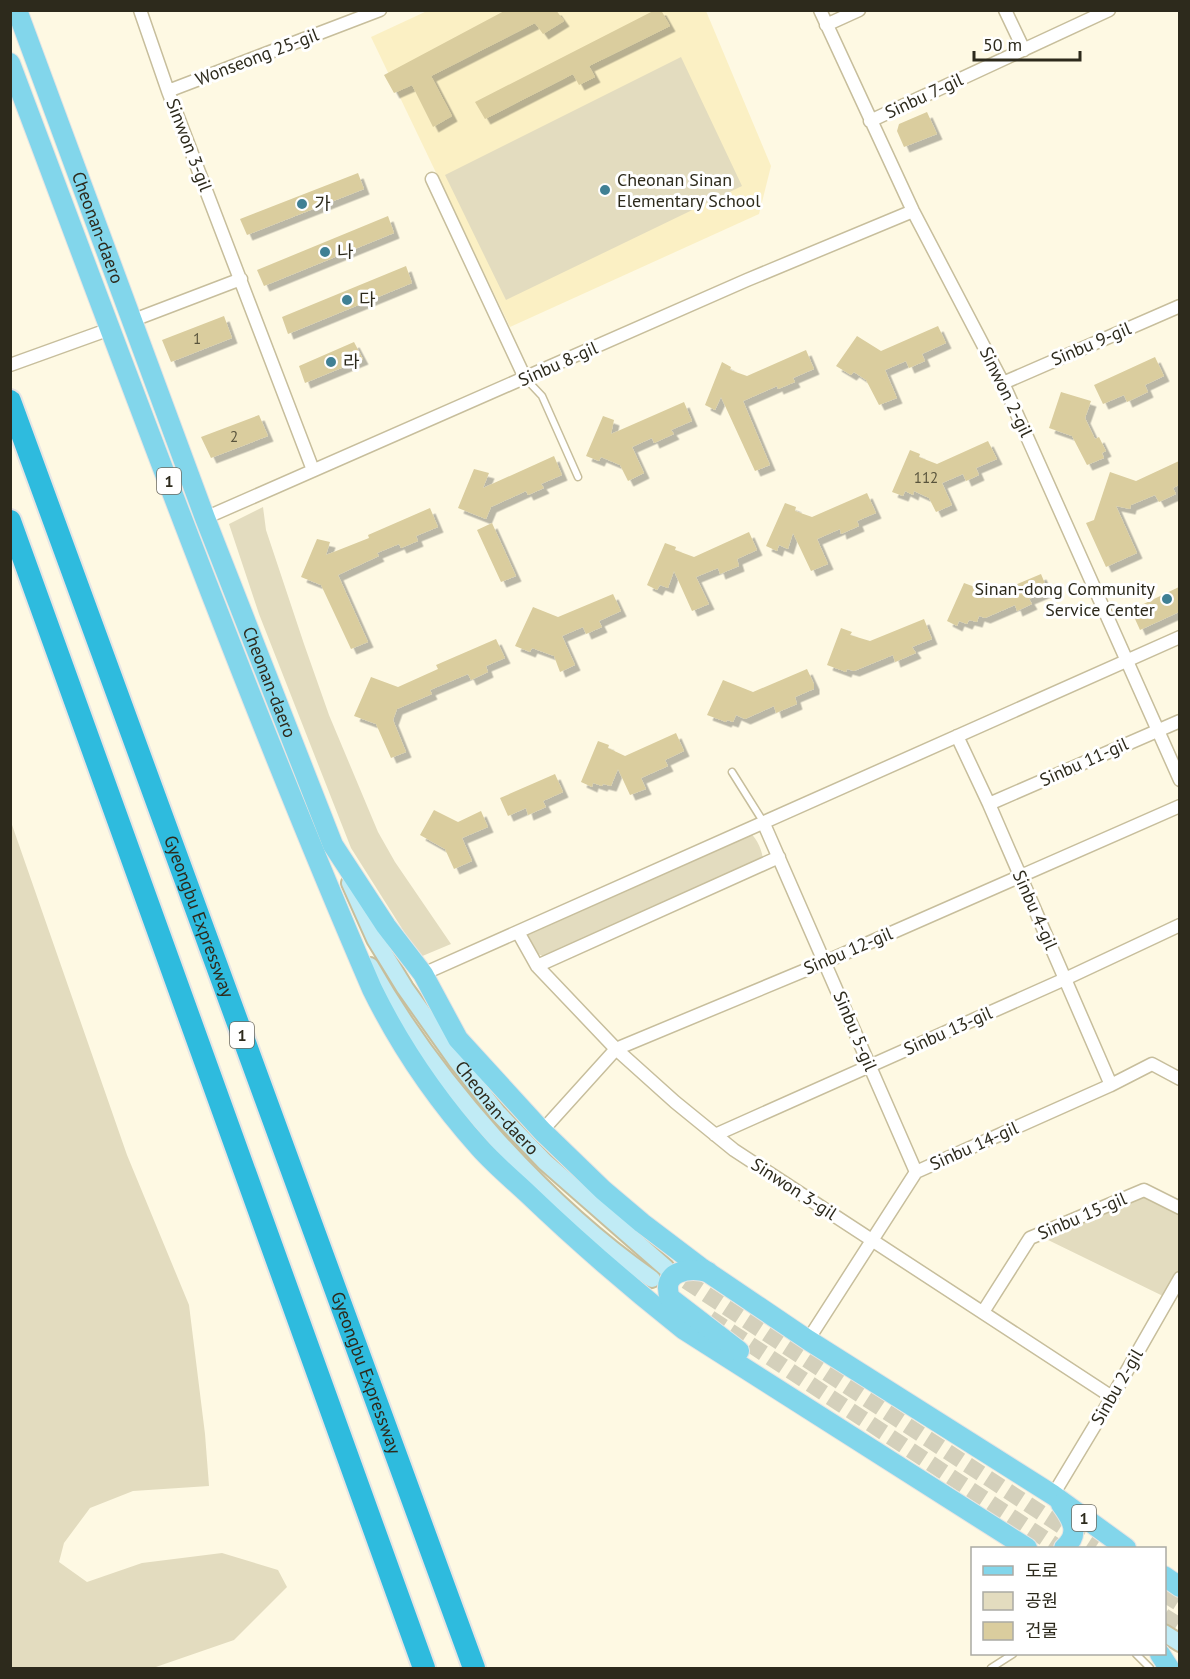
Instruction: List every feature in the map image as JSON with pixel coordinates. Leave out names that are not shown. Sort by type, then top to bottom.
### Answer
[{"type":"highway","name":"Gyeongbu Expressway","points":[[10,401],[474,1668]]},
{"type":"highway","points":[[10,521],[424,1668]]},
{"type":"main road","name":"Cheonan-daero","points":[[17,10],[205,518],[333,845],[375,939],[405,988],[456,1060],[497,1112],[545,1162],[666,1268]]},
{"type":"main road","name":"Cheonan-daero","points":[[10,63],[274,754],[332,897],[378,981],[426,1052],[475,1114],[545,1189],[652,1279]]},
{"type":"main road","name":"1","points":[[333,845],[386,926],[423,974],[458,1039],[542,1131],[603,1190],[642,1223],[708,1272],[808,1340],[1053,1495],[1125,1547]]},
{"type":"main road","name":"1","points":[[332,897],[389,1024],[442,1102],[480,1148],[582,1246],[675,1322],[1026,1547]]},
{"type":"main road","points":[[708,1272],[688,1269],[674,1276],[668,1287],[670,1298],[838,1428]]},
{"type":"main road","points":[[1053,1495],[1070,1517],[1074,1529],[1073,1539],[1065,1547]]},
{"type":"main road","points":[[1166,1577],[1179,1587]]},
{"type":"main road","points":[[1166,1634],[1179,1642]]},
{"type":"main road","points":[[1161,1655],[1169,1668]]},
{"type":"street","name":"Sinwon 3-gil","points":[[140,10],[168,91],[313,470]]},
{"type":"street","name":"Wonseong 25-gil","points":[[168,91],[380,10]]},
{"type":"street","name":"Sinwon 2-gil","points":[[820,10],[913,211],[1003,383],[1179,780]]},
{"type":"street","points":[[826,25],[859,10]]},
{"type":"street","points":[[1005,10],[1024,50]]},
{"type":"street","name":"Sinbu 7-gil","points":[[870,121],[1109,10]]},
{"type":"street","points":[[432,179],[525,378]]},
{"type":"street","name":"Sinbu 8-gil","points":[[205,518],[747,280],[913,211]]},
{"type":"street","points":[[131,321],[241,279]]},
{"type":"street","name":"Sinbu 9-gil","points":[[1003,383],[1178,312]]},
{"type":"street","points":[[10,365],[110,329]]},
{"type":"street","points":[[423,974],[764,824],[1179,637]]},
{"type":"street","name":"Sinbu 11-gil","points":[[989,804],[1179,721]]},
{"type":"street","name":"Sinbu 4-gil","points":[[957,736],[989,804],[1111,1085]]},
{"type":"street","name":"Sinbu 12-gil","points":[[542,1131],[616,1049],[825,962],[1179,806]]},
{"type":"street","name":"Sinbu 5-gil","points":[[764,824],[916,1172]]},
{"type":"street","points":[[537,966],[779,857]]},
{"type":"street","name":"Sinbu 13-gil","points":[[715,1134],[870,1067],[1179,925]]},
{"type":"street","name":"Sinwon 3-gil","points":[[518,932],[537,966],[616,1049],[734,1150],[1112,1397]]},
{"type":"street","name":"Sinbu 14-gil","points":[[808,1340],[916,1172],[1111,1085],[1152,1064],[1179,1079]]},
{"type":"street","name":"Sinbu 15-gil","points":[[983,1312],[1030,1238],[1144,1190],[1179,1208]]},
{"type":"street","name":"Sinbu 2-gil","points":[[1053,1495],[1112,1397],[1179,1278]]},
{"type":"lane","points":[[525,378],[542,396],[578,477]]},
{"type":"lane","points":[[732,772],[764,824]]},
{"type":"lane","points":[[991,1668],[1009,1655]]},
{"type":"lane","points":[[1138,1655],[1150,1668]]},
{"type":"shaded area","name":"Cheonan Sinan Elementary School","points":[[427,11],[706,11],[771,166],[759,214],[510,327],[371,37]]},
{"type":"green space","points":[[681,57],[742,186],[506,300],[445,175]]},
{"type":"green space","points":[[263,507],[266,530],[329,715],[378,832],[395,862],[451,944],[420,957],[351,848],[259,614],[229,524]]},
{"type":"green space","points":[[11,822],[127,1155],[189,1305],[209,1486],[133,1491],[90,1508],[64,1543],[59,1562],[87,1582],[142,1563],[222,1553],[278,1570],[287,1587],[234,1640],[153,1668],[11,1668]]},
{"type":"green space","points":[[750,833],[759,846],[763,861],[545,957],[538,954],[526,939],[527,933]]},
{"type":"green space","points":[[1143,1196],[1179,1214],[1179,1271],[1165,1297],[1046,1239]]},
{"type":"building","points":[[506,10],[556,10],[564,21],[543,34],[535,23],[431,76],[452,116],[433,127],[412,85],[394,93],[384,75]]},
{"type":"building","points":[[655,10],[661,10],[670,26],[589,66],[595,77],[579,85],[573,74],[485,119],[475,102]]},
{"type":"building","points":[[927,112],[937,134],[904,147],[897,131],[899,124]]},
{"type":"building","name":"가","points":[[358,173],[364,189],[247,235],[240,219]]},
{"type":"building","name":"나","points":[[388,216],[394,233],[264,286],[257,270]]},
{"type":"building","name":"다","points":[[406,266],[412,283],[288,334],[282,317]]},
{"type":"building","points":[[224,316],[232,338],[171,362],[162,340]]},
{"type":"building","points":[[938,326],[946,343],[922,354],[925,361],[909,368],[906,361],[885,370],[897,398],[879,405],[866,380],[854,372],[851,375],[836,366],[857,336],[881,351]]},
{"type":"building","name":"라","points":[[354,342],[363,359],[305,383],[299,366]]},
{"type":"building","points":[[806,350],[814,369],[793,378],[795,382],[778,389],[777,386],[743,401],[770,465],[755,471],[721,397],[715,410],[705,405],[722,362],[731,367],[730,370],[747,376]]},
{"type":"building","points":[[1155,357],[1164,376],[1145,385],[1148,392],[1127,402],[1124,395],[1103,404],[1094,385]]},
{"type":"building","points":[[1061,392],[1091,401],[1085,418],[1095,439],[1099,437],[1106,451],[1102,453],[1104,458],[1087,465],[1072,436],[1049,428]]},
{"type":"building","points":[[684,402],[692,421],[671,430],[674,434],[654,443],[652,438],[632,447],[644,473],[628,481],[620,465],[601,457],[599,461],[586,456],[603,416],[614,420],[611,434]]},
{"type":"building","points":[[259,415],[268,436],[211,458],[201,437]]},
{"type":"building","points":[[988,441],[997,459],[976,468],[979,475],[966,481],[963,474],[942,483],[952,505],[936,512],[929,498],[914,491],[913,495],[905,491],[903,496],[892,492],[910,450],[920,454],[919,457],[937,464]]},
{"type":"building","points":[[554,456],[562,475],[541,484],[544,488],[528,495],[526,491],[491,507],[486,519],[458,508],[474,469],[489,473],[483,488]]},
{"type":"building","points":[[1179,461],[1179,485],[1173,488],[1176,494],[1159,502],[1155,495],[1131,505],[1130,509],[1116,506],[1137,553],[1106,567],[1086,523],[1094,520],[1110,472],[1136,481]]},
{"type":"building","points":[[867,493],[876,513],[857,521],[859,526],[841,534],[840,529],[817,539],[828,564],[811,571],[793,533],[788,549],[779,545],[777,551],[766,546],[785,503],[796,507],[795,511],[812,517]]},
{"type":"building","points":[[430,508],[438,527],[416,536],[418,541],[401,548],[399,544],[377,553],[379,556],[338,575],[368,642],[351,649],[321,585],[301,577],[317,539],[330,542],[326,555],[369,538],[368,535]]},
{"type":"building","points":[[492,523],[516,576],[501,582],[477,530]]},
{"type":"building","points":[[749,532],[757,550],[737,559],[739,566],[720,574],[718,568],[696,577],[709,604],[692,611],[674,571],[668,588],[660,585],[657,590],[647,585],[665,543],[676,547],[675,550],[694,557]]},
{"type":"building","points":[[1041,574],[1048,591],[1029,599],[1032,604],[1017,611],[1015,605],[985,618],[979,616],[977,622],[969,620],[967,624],[959,621],[957,626],[947,621],[964,583],[994,594]]},
{"type":"building","name":"Sinan-dong Community Service Center","points":[[1179,587],[1179,612],[1140,630],[1131,610]]},
{"type":"building","points":[[613,594],[621,611],[599,621],[602,627],[586,634],[583,627],[562,636],[575,665],[560,672],[554,656],[532,648],[530,652],[515,646],[533,607],[558,617]]},
{"type":"building","points":[[924,619],[932,639],[912,647],[916,653],[895,662],[893,655],[854,671],[847,669],[846,672],[827,665],[841,628],[852,632],[850,635],[870,641]]},
{"type":"building","points":[[496,639],[505,658],[486,666],[488,672],[471,680],[468,674],[430,690],[432,694],[397,709],[393,720],[406,752],[391,758],[376,724],[354,716],[371,677],[398,687],[438,669],[436,665]]},
{"type":"building","points":[[807,669],[814,689],[795,697],[797,704],[776,713],[774,706],[745,719],[736,715],[733,722],[727,720],[726,722],[707,715],[723,680],[753,692]]},
{"type":"building","points":[[676,733],[684,751],[665,760],[668,766],[641,778],[646,789],[630,795],[618,769],[611,786],[593,783],[592,787],[581,782],[598,741],[609,745],[608,748],[625,756]]},
{"type":"building","points":[[555,774],[563,792],[543,801],[546,807],[528,815],[526,808],[508,816],[500,798]]},
{"type":"building","points":[[434,810],[458,822],[481,811],[488,827],[462,838],[472,861],[454,869],[445,849],[420,835]]},
{"type":"tunnel","points":[[666,1268],[1093,1547]]},
{"type":"tunnel","points":[[710,1318],[1057,1547]]},
{"type":"tunnel","points":[[1166,1595],[1180,1604]]},
{"type":"tunnel","points":[[1166,1617],[1180,1626]]},
{"type":"place","name":"Cheonan Sinan Elementary School","points":[[605,190]]},
{"type":"place","name":"가","points":[[302,204]]},
{"type":"place","name":"나","points":[[325,252]]},
{"type":"place","name":"다","points":[[347,300]]},
{"type":"place","name":"라","points":[[331,362]]},
{"type":"place","name":"Sinan-dong Community Service Center","points":[[1167,599]]}]
